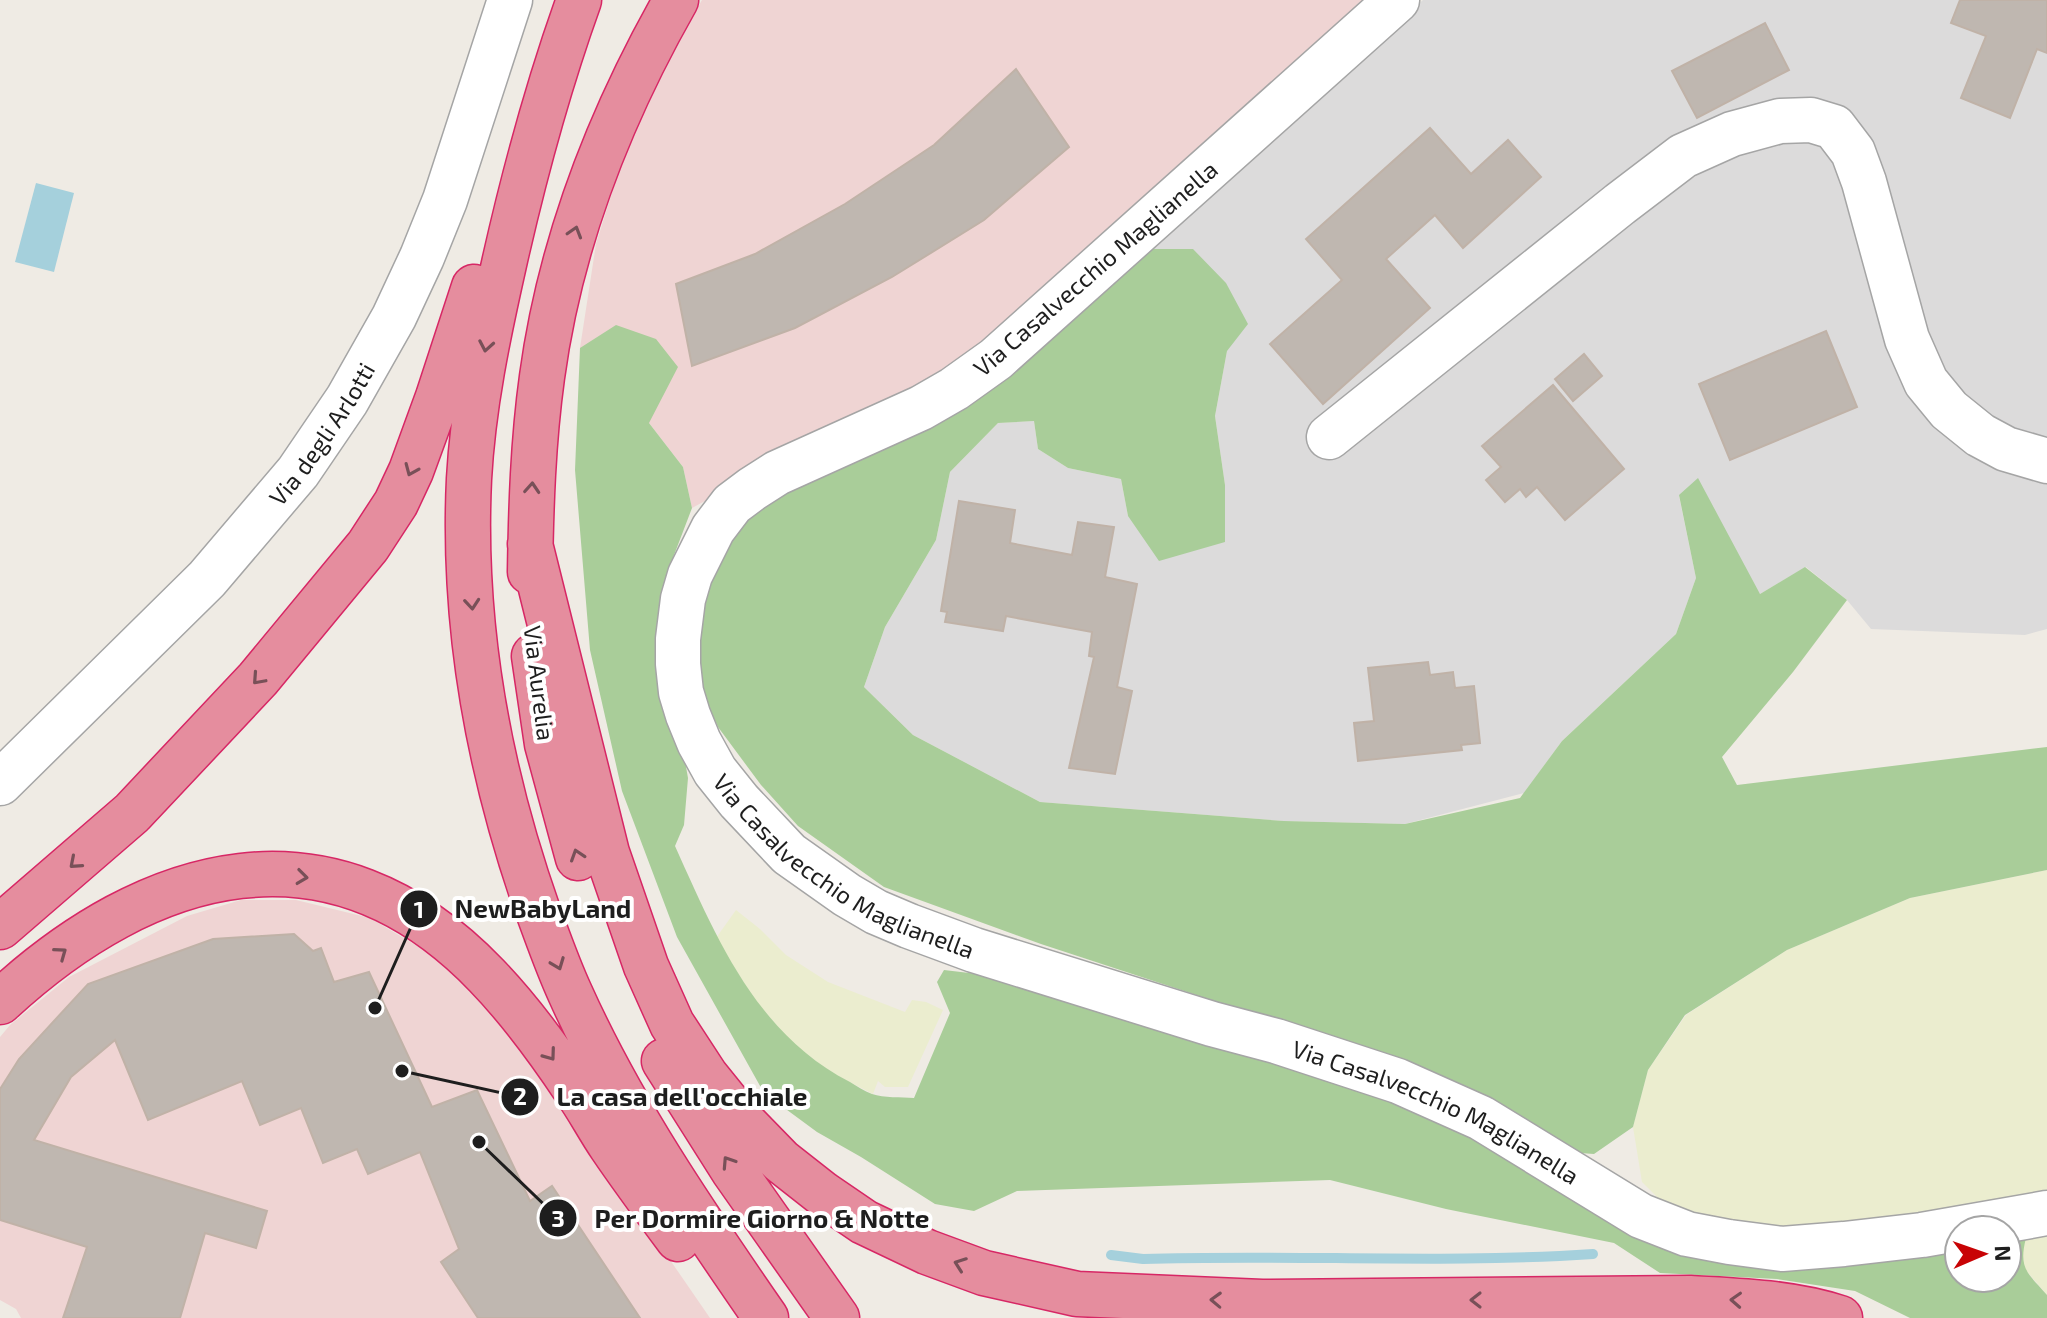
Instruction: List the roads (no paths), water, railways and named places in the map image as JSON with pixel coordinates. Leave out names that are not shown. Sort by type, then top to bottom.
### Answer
[{"type":"highway","points":[[0,927],[132,813],[203,740],[295,637],[380,529],[411,471],[498,214],[555,71],[579,0]]},
{"type":"highway","name":"Via Aurelia","points":[[676,0],[648,51],[587,192],[553,313],[542,375],[534,461],[530,544],[535,668],[547,744],[573,844],[609,948],[638,1015],[673,1078],[733,1170],[837,1318]]},
{"type":"highway","points":[[555,71],[510,237],[474,422],[469,477],[469,550],[485,717],[521,864],[570,994],[607,1068],[688,1206],[766,1318]]},
{"type":"highway","points":[[530,544],[607,853],[646,966],[672,1024],[706,1076],[744,1123],[781,1161],[864,1222],[927,1252],[984,1273],[1077,1294],[1262,1302],[1690,1298],[1759,1301],[1800,1307],[1840,1318]]},
{"type":"highway","points":[[0,1002],[81,938],[133,909],[188,885],[261,873],[325,880],[368,893],[441,934],[496,986],[575,1089],[610,1145],[737,1318]]},
{"type":"street","name":"Via degli Arlotti","points":[[0,783],[207,579],[298,472],[347,400],[394,317],[422,257],[445,200],[510,0]]},
{"type":"street","name":"Via Casalvecchio Maglianella","points":[[1397,0],[996,359],[921,408],[777,473],[732,504],[713,529],[695,563],[680,620],[678,664],[681,692],[699,742],[715,771],[739,801],[789,854],[876,912],[974,950],[1398,1081],[1481,1118],[1641,1216],[1687,1234],[1782,1249],[1922,1235],[2047,1213]]},
{"type":"street","points":[[1329,437],[1683,156],[1744,130],[1780,121],[1811,120],[1834,127],[1853,152],[1907,339],[1926,382],[1949,410],[1980,435],[2006,449],[2047,461]]},
{"type":"water","points":[[36,183],[74,193],[54,272],[15,262]]},
{"type":"waterway","points":[[1111,1255],[1143,1259],[1424,1259],[1593,1254]]},
{"type":"place","name":"NewBabyLand","points":[[375,1008]]},
{"type":"place","name":"La casa dell'occhiale","points":[[402,1071]]},
{"type":"place","name":"Per Dormire Giorno & Notte","points":[[479,1142]]}]
